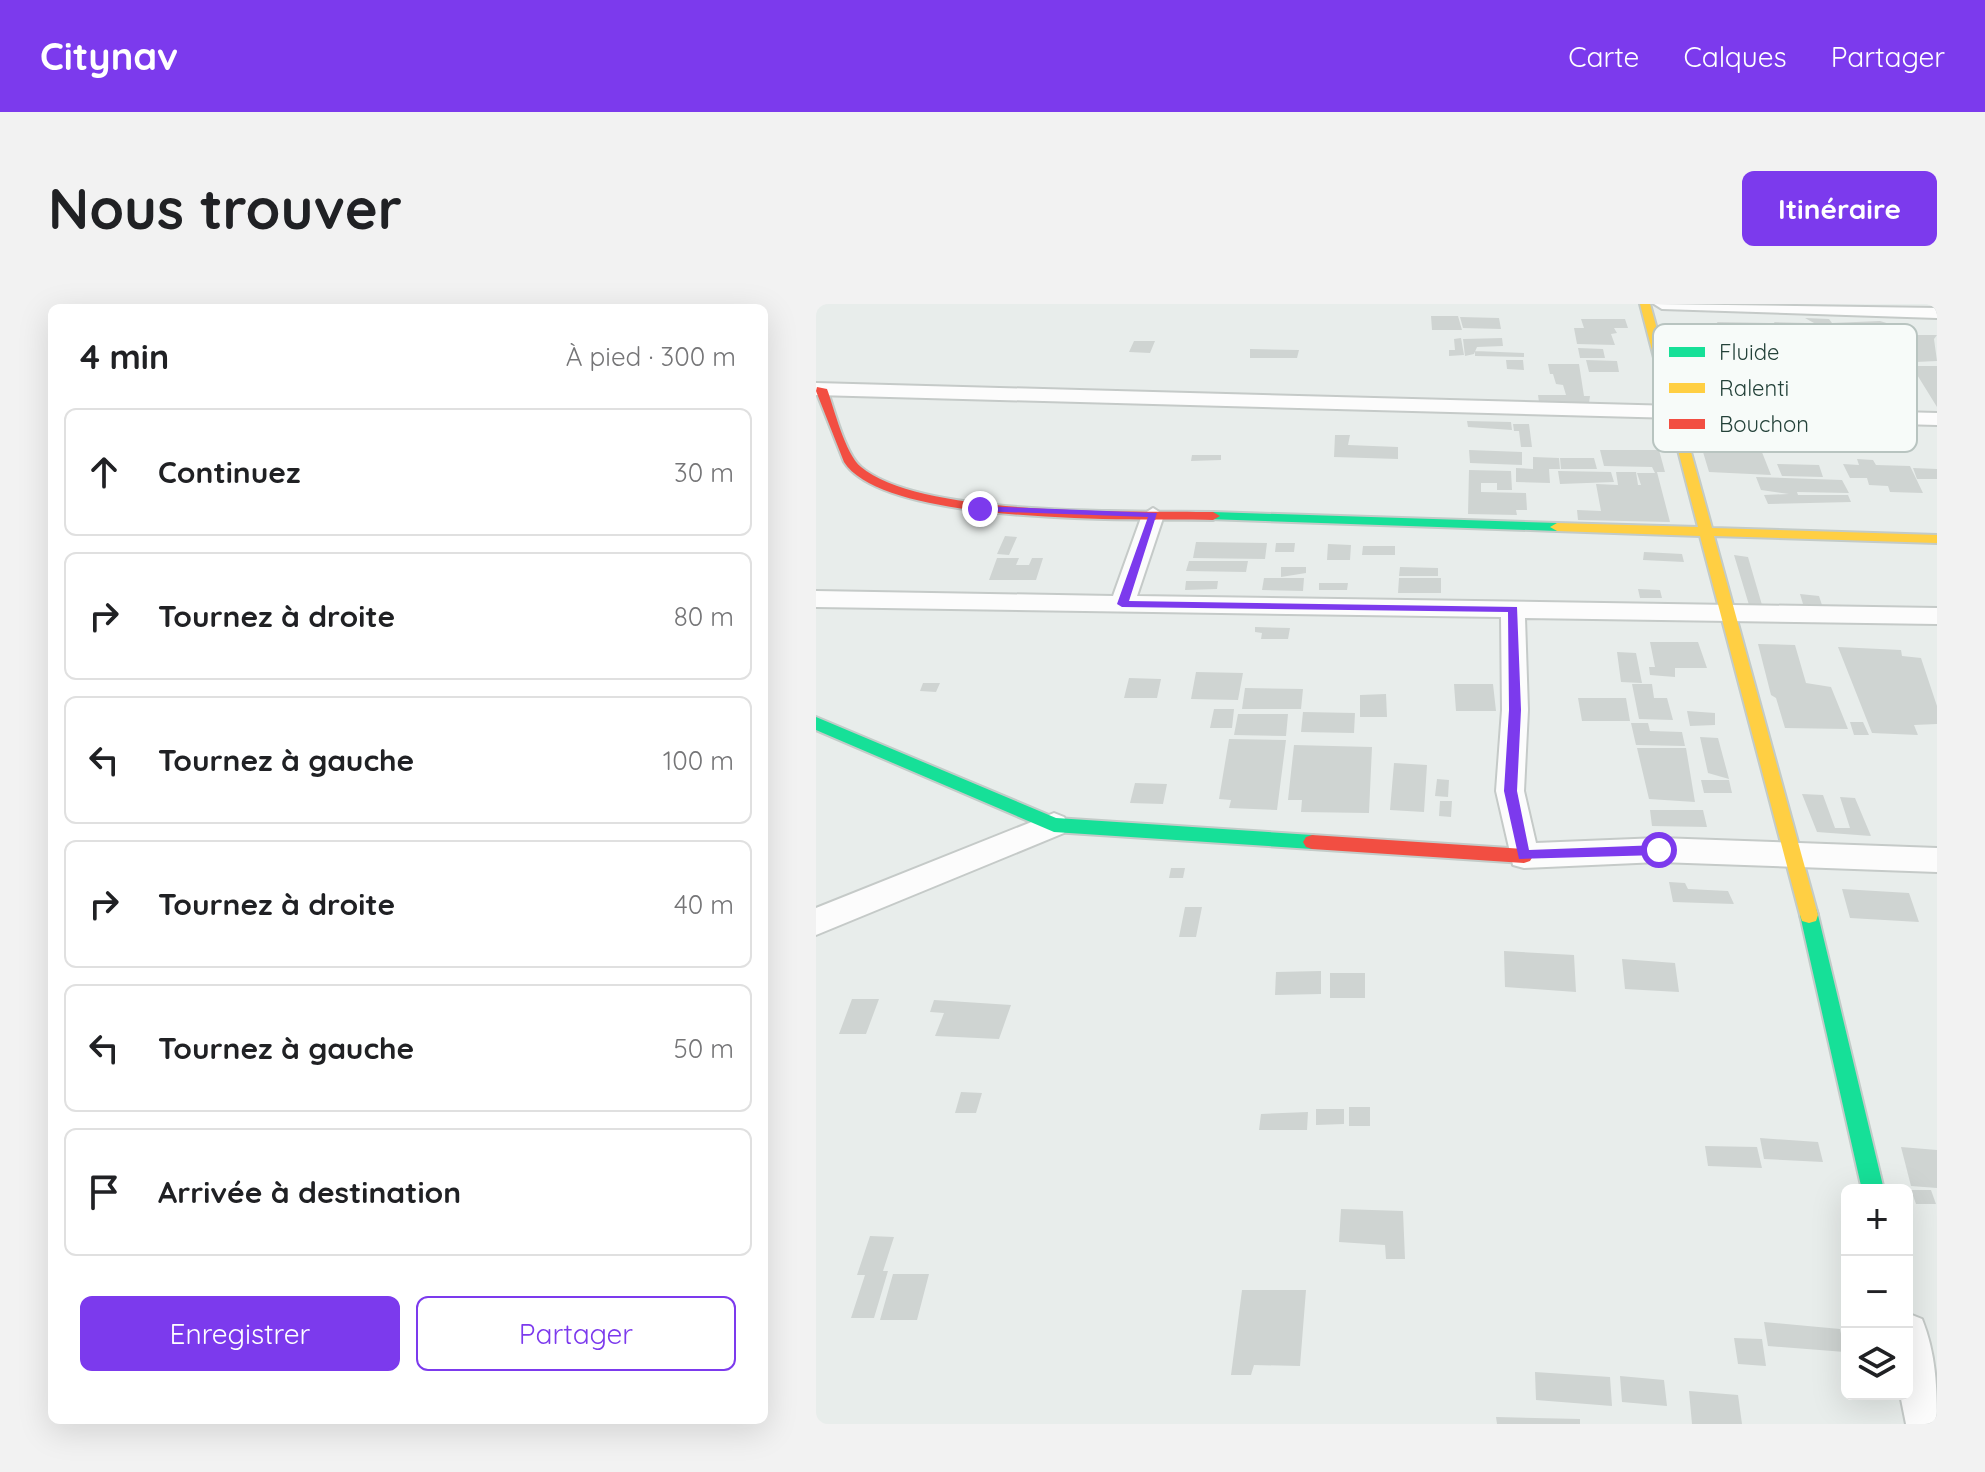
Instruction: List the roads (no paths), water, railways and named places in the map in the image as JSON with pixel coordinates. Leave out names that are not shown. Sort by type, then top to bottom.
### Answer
[{"type":"street","points":[[1645,304],[1653,334]]},
{"type":"street","points":[[1662,304],[1937,313]]},
{"type":"street","points":[[1653,411],[818,389],[854,468],[889,489],[980,509],[1706,535],[1937,539]]},
{"type":"street","points":[[1917,418],[1937,419]]},
{"type":"street","points":[[1684,452],[1795,856],[1872,1184]]},
{"type":"street","points":[[1122,604],[1153,515]]},
{"type":"street","points":[[816,599],[1937,616]]},
{"type":"street","points":[[1513,609],[1515,710],[1510,791],[1524,856]]},
{"type":"street","points":[[816,723],[1054,825],[1524,856],[1659,850],[1937,860]]},
{"type":"street","points":[[816,922],[1054,825]]},
{"type":"street","points":[[1913,1360],[1928,1424]]}]
